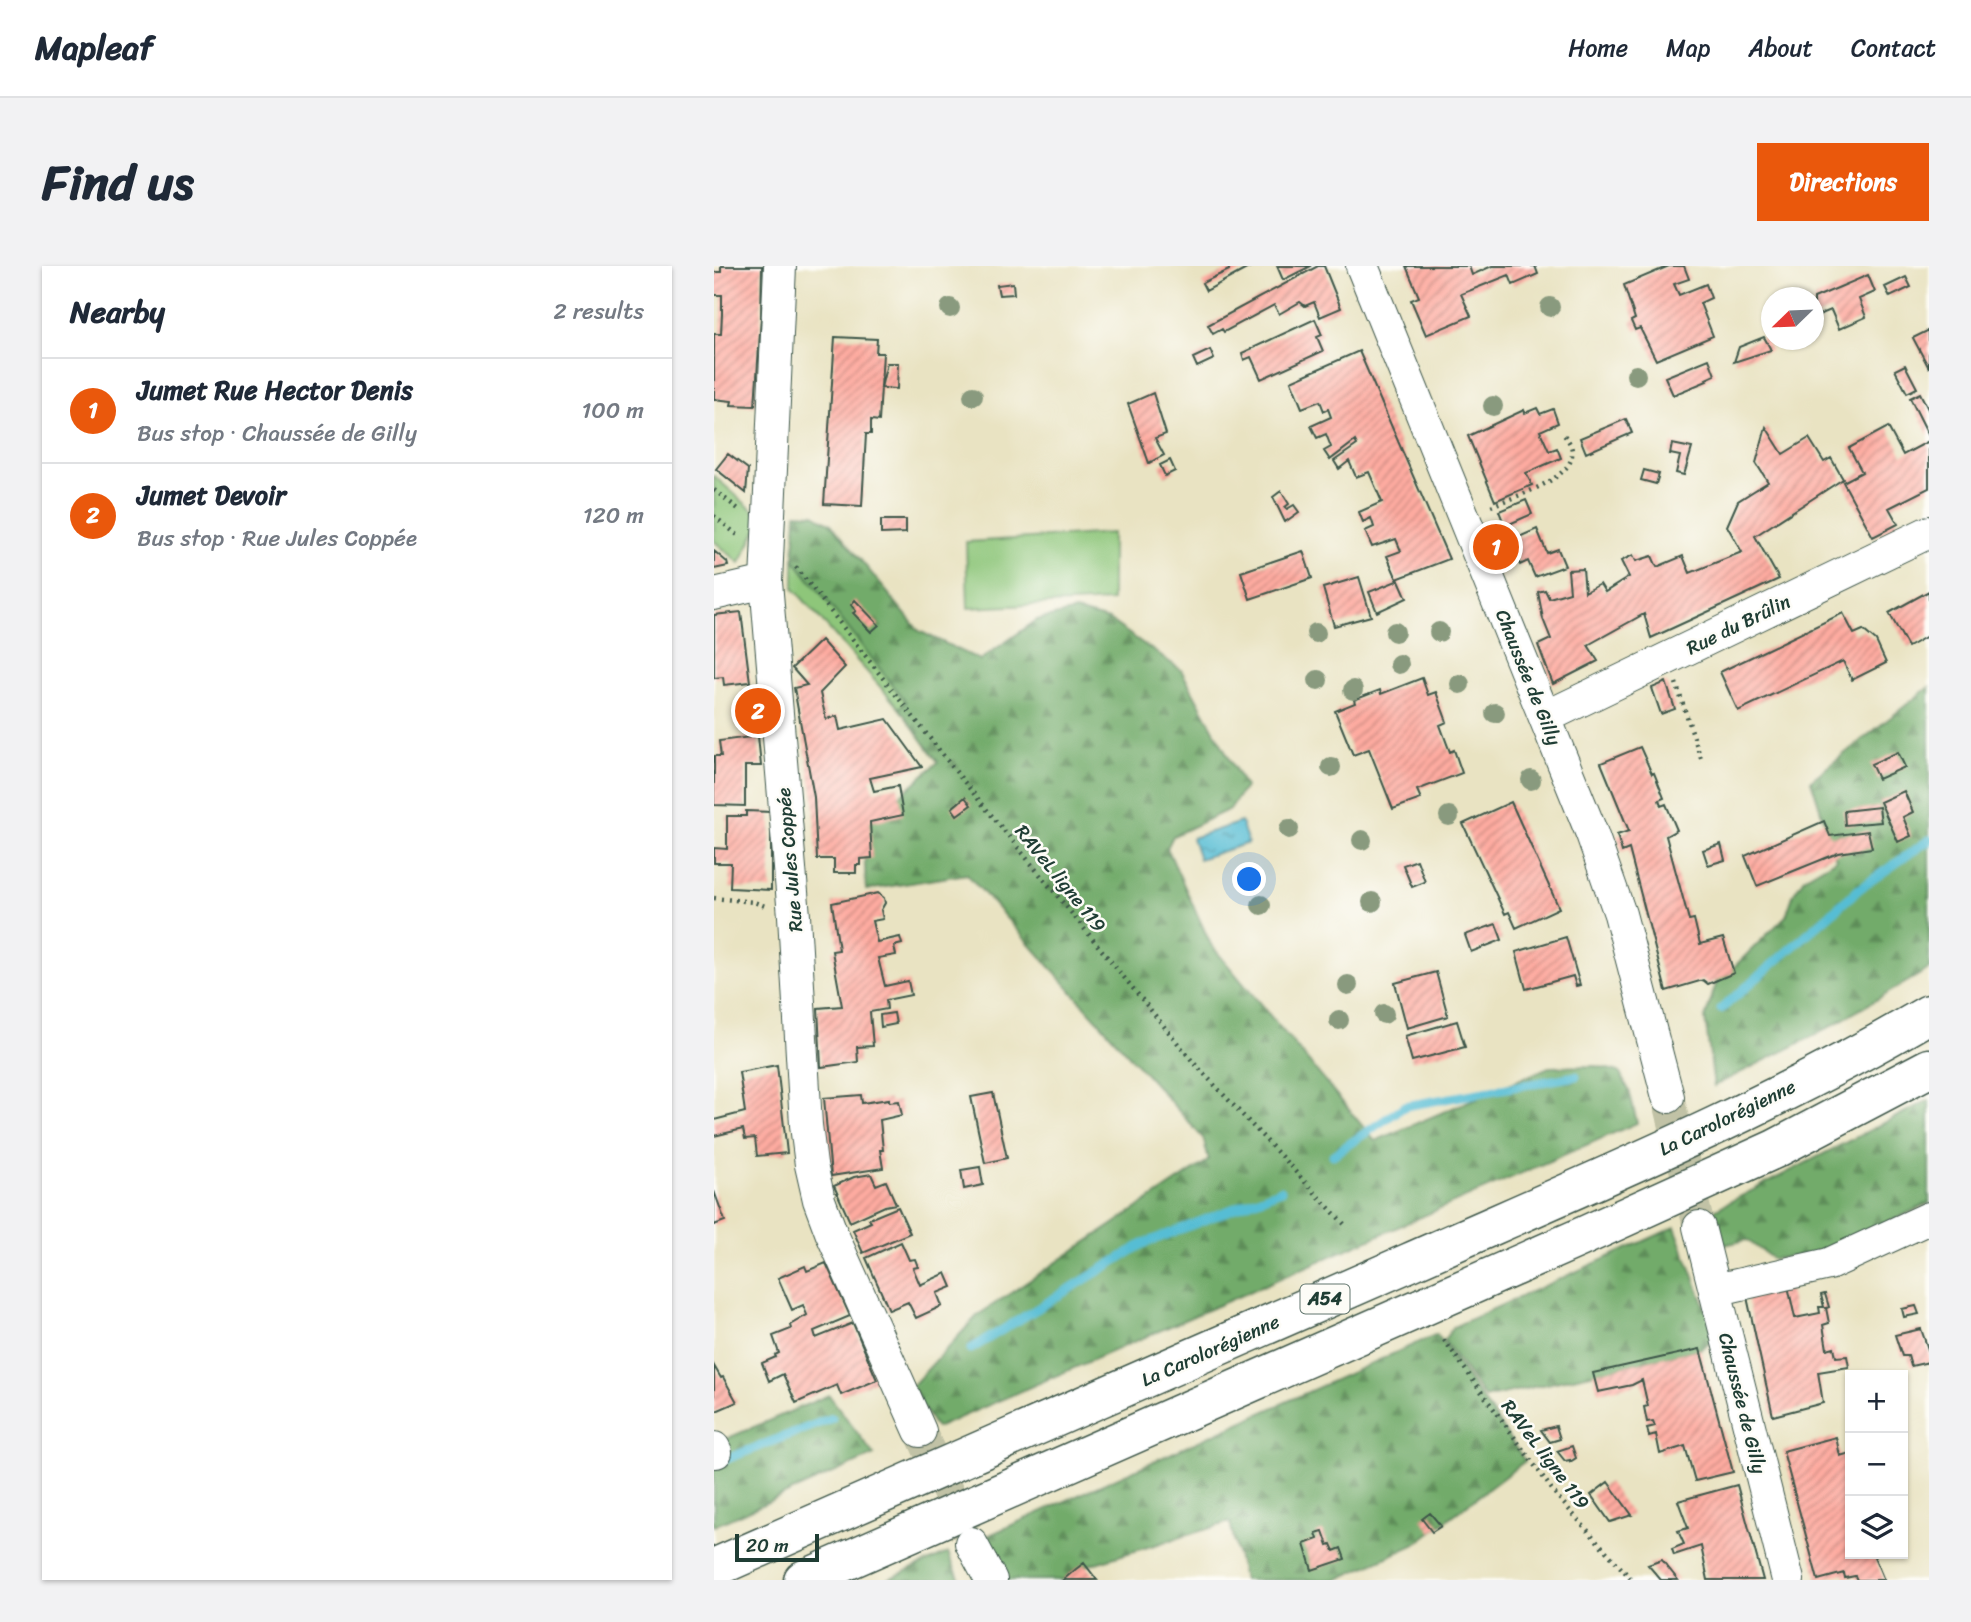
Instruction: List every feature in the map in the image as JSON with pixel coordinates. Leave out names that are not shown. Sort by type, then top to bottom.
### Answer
[{"type":"highway","name":"La Carolorégienne","points":[[714,1568],[1559,1196],[1754,1106],[1929,1014]]},
{"type":"highway","name":"A54","points":[[803,1580],[1775,1149],[1929,1068]]},
{"type":"street","name":"Rue Jules Coppée","points":[[780,266],[766,582],[794,916],[806,1125],[819,1200],[920,1432]]},
{"type":"street","name":"Chaussée de Gilly","points":[[1362,266],[1592,834],[1620,914],[1668,1097]]},
{"type":"street","name":"Rue du Brûlin","points":[[1546,717],[1929,532]]},
{"type":"street","points":[[714,594],[766,582]]},
{"type":"street","points":[[1715,1290],[1829,1264],[1929,1218]]},
{"type":"street","name":"Chaussée de Gilly","points":[[1699,1227],[1788,1580]]},
{"type":"street","points":[[971,1543],[991,1580]]},
{"type":"path","points":[[1464,516],[1554,480],[1565,470],[1572,450],[1569,440],[1563,434]]},
{"type":"path","name":"RAVeL ligne 119","points":[[768,536],[786,554],[961,778],[1194,1063],[1347,1227]]},
{"type":"path","points":[[1667,659],[1684,702],[1701,759]]},
{"type":"path","points":[[714,898],[754,902],[794,916]]},
{"type":"path","name":"RAVeL ligne 119","points":[[1444,1340],[1556,1494],[1632,1580]]},
{"type":"green space","points":[[714,476],[763,517],[740,563],[714,541]]},
{"type":"green space","points":[[796,513],[814,514],[831,524],[919,631],[980,660],[1037,620],[1075,611],[1109,620],[1181,670],[1245,787],[1230,809],[1173,836],[1167,848],[1211,945],[1375,1141],[1549,1067],[1597,1066],[1619,1072],[1629,1090],[1637,1123],[936,1428],[910,1388],[978,1315],[1209,1160],[1203,1138],[967,874],[866,890],[863,818],[901,795],[938,762],[899,708],[906,702],[794,559]]},
{"type":"green space","points":[[1112,533],[1112,601],[968,608],[966,542]]},
{"type":"green space","points":[[794,559],[906,702],[899,708],[794,589]]},
{"type":"green space","points":[[1929,687],[1929,969],[1821,1032],[1714,1086],[1705,1018],[1718,978],[1735,966],[1786,916],[1794,893],[1804,878],[1836,859],[1811,780]]},
{"type":"green space","points":[[1929,1100],[1929,1203],[1824,1253],[1773,1259],[1747,1240],[1705,1249],[1704,1215]]},
{"type":"green space","points":[[1675,1227],[1717,1338],[1700,1349],[1485,1398],[1444,1340],[1453,1327]]},
{"type":"green space","points":[[1437,1334],[1525,1461],[1414,1545],[1336,1580],[1243,1580],[1230,1522],[1076,1569],[1063,1580],[1006,1580],[985,1537]]},
{"type":"green space","points":[[829,1395],[874,1455],[714,1526],[714,1444]]},
{"type":"green space","points":[[948,1553],[960,1580],[886,1580]]},
{"type":"water","points":[[1241,822],[1248,843],[1199,859],[1192,838]]},
{"type":"building","points":[[721,266],[762,266],[755,406],[731,405],[732,401],[714,399],[714,334],[721,334],[722,295],[714,295],[714,272],[721,272]]},
{"type":"building","points":[[1229,266],[1252,266],[1206,291],[1202,283],[1229,270]]},
{"type":"building","points":[[1277,266],[1311,266],[1283,280]]},
{"type":"building","points":[[1318,266],[1324,266],[1341,308],[1320,317],[1314,302],[1305,306],[1300,302],[1279,314],[1274,305],[1224,332],[1222,329],[1213,334],[1208,325]]},
{"type":"building","points":[[1406,266],[1469,266],[1472,275],[1492,266],[1535,266],[1538,274],[1513,285],[1509,275],[1461,294],[1471,316],[1426,335],[1411,300],[1419,297]]},
{"type":"building","points":[[1669,266],[1684,266],[1689,279],[1674,284],[1679,295],[1706,284],[1711,298],[1700,303],[1713,336],[1656,360],[1640,328],[1635,330],[1631,321],[1635,319],[1624,285]]},
{"type":"building","points":[[1868,275],[1875,292],[1859,299],[1866,317],[1839,329],[1831,310],[1824,313],[1824,294]]},
{"type":"building","points":[[1906,277],[1911,287],[1890,297],[1885,287]]},
{"type":"building","points":[[1013,283],[1014,294],[999,295],[997,285]]},
{"type":"building","points":[[1315,319],[1322,335],[1317,337],[1323,351],[1261,379],[1251,357],[1244,360],[1242,353]]},
{"type":"building","points":[[1929,330],[1929,368],[1913,338]]},
{"type":"building","points":[[835,337],[877,339],[876,353],[883,353],[879,421],[871,420],[871,434],[866,434],[862,506],[824,504]]},
{"type":"building","points":[[1761,338],[1761,350],[1771,350],[1734,362],[1739,347]]},
{"type":"building","points":[[1210,350],[1214,359],[1197,367],[1193,358]]},
{"type":"building","points":[[1359,351],[1449,559],[1397,579],[1387,556],[1401,551],[1396,539],[1372,547],[1365,531],[1374,527],[1371,518],[1363,522],[1359,512],[1382,502],[1369,472],[1356,477],[1349,461],[1339,469],[1334,461],[1357,445],[1355,441],[1330,460],[1324,451],[1331,447],[1326,434],[1317,438],[1311,426],[1331,417],[1328,409],[1324,411],[1320,401],[1302,408],[1291,381]]},
{"type":"building","points":[[1709,359],[1715,375],[1673,395],[1665,377]]},
{"type":"building","points":[[887,363],[898,363],[897,389],[881,388]]},
{"type":"building","points":[[1905,365],[1917,388],[1907,393],[1895,370]]},
{"type":"building","points":[[1153,393],[1166,434],[1155,438],[1164,455],[1149,463],[1128,404]]},
{"type":"building","points":[[1920,393],[1929,411],[1929,436],[1910,398]]},
{"type":"building","points":[[1537,408],[1540,414],[1553,409],[1558,423],[1540,431],[1549,451],[1557,448],[1561,458],[1526,473],[1532,485],[1495,501],[1468,436],[1524,410],[1525,413]]},
{"type":"building","points":[[1626,419],[1632,433],[1586,453],[1580,438]]},
{"type":"building","points":[[1766,427],[1783,454],[1809,438],[1824,462],[1831,458],[1843,479],[1755,536],[1779,579],[1651,638],[1644,614],[1588,645],[1598,661],[1553,684],[1538,645],[1551,639],[1543,619],[1538,592],[1545,590],[1549,598],[1570,592],[1568,570],[1583,569],[1585,592],[1600,584],[1605,592],[1629,577],[1621,561],[1633,555],[1636,561],[1652,556],[1657,567],[1683,556],[1690,573],[1742,552],[1727,526],[1738,501],[1768,482],[1756,463]]},
{"type":"building","points":[[1888,427],[1903,455],[1929,441],[1929,488],[1889,508],[1898,524],[1873,537],[1843,482],[1862,472],[1849,448]]},
{"type":"building","points":[[1672,444],[1692,448],[1684,475],[1676,473],[1680,456],[1670,454]]},
{"type":"building","points":[[728,454],[748,469],[746,493],[716,469]]},
{"type":"building","points":[[1170,460],[1175,471],[1165,476],[1160,465]]},
{"type":"building","points":[[1644,470],[1659,474],[1656,484],[1641,480]]},
{"type":"building","points":[[1281,491],[1289,504],[1285,507],[1287,509],[1294,505],[1299,512],[1285,522],[1273,497]]},
{"type":"building","points":[[1526,500],[1532,514],[1505,526],[1499,511]]},
{"type":"building","points":[[881,520],[906,520],[906,533],[881,534]]},
{"type":"building","points":[[1537,529],[1547,553],[1558,549],[1565,566],[1535,577],[1528,561],[1520,565],[1510,541]]},
{"type":"building","points":[[714,551],[727,562],[728,566],[714,569]]},
{"type":"building","points":[[1303,551],[1312,578],[1250,599],[1241,572]]},
{"type":"building","points":[[1359,577],[1371,616],[1334,626],[1323,588]]},
{"type":"building","points":[[1399,580],[1407,598],[1377,612],[1369,592]]},
{"type":"building","points":[[1929,591],[1929,635],[1908,647],[1889,613]]},
{"type":"building","points":[[855,600],[879,625],[871,632],[853,613],[856,611],[851,605]]},
{"type":"building","points":[[741,612],[750,682],[724,685],[723,677],[714,678],[714,615]]},
{"type":"building","points":[[1843,613],[1854,634],[1863,630],[1876,641],[1886,663],[1852,680],[1843,661],[1738,711],[1720,672]]},
{"type":"building","points":[[821,640],[845,667],[820,693],[826,719],[837,716],[840,730],[887,719],[922,767],[870,778],[874,791],[898,786],[903,815],[870,822],[872,858],[860,859],[860,865],[856,865],[856,873],[834,873],[834,859],[817,859],[814,797],[794,688],[807,685],[792,668]]},
{"type":"building","points":[[1422,678],[1428,695],[1436,692],[1447,722],[1440,725],[1450,752],[1454,750],[1462,773],[1417,790],[1421,799],[1393,809],[1369,749],[1353,755],[1335,711],[1380,690],[1381,694]]},
{"type":"building","points":[[1666,682],[1675,709],[1661,714],[1652,688]]},
{"type":"building","points":[[758,736],[761,766],[745,766],[745,806],[714,805],[714,756],[721,756],[719,741]]},
{"type":"building","points":[[1640,747],[1664,798],[1659,800],[1661,806],[1666,804],[1677,830],[1666,836],[1689,920],[1694,919],[1700,944],[1723,938],[1734,973],[1708,984],[1703,980],[1666,991],[1629,849],[1622,852],[1617,835],[1629,831],[1601,763]]},
{"type":"building","points":[[1898,752],[1905,767],[1878,779],[1871,764]]},
{"type":"building","points":[[1904,791],[1913,812],[1903,817],[1911,836],[1898,842],[1880,802]]},
{"type":"building","points":[[965,797],[971,805],[957,815],[952,808]]},
{"type":"building","points":[[1511,802],[1559,908],[1516,928],[1509,912],[1505,914],[1463,824]]},
{"type":"building","points":[[1879,807],[1881,822],[1845,825],[1844,811]]},
{"type":"building","points":[[746,811],[771,812],[771,890],[730,888],[731,863],[714,863],[714,848],[727,849],[727,816],[746,816]]},
{"type":"building","points":[[1824,821],[1830,836],[1868,831],[1872,848],[1838,853],[1757,886],[1745,856]]},
{"type":"building","points":[[1721,844],[1725,860],[1708,865],[1703,850]]},
{"type":"building","points":[[1417,860],[1425,882],[1412,887],[1403,865]]},
{"type":"building","points":[[878,893],[885,903],[881,910],[883,919],[872,921],[877,942],[900,937],[902,944],[894,946],[896,955],[878,958],[885,986],[908,981],[911,995],[886,1000],[887,1009],[870,1012],[873,1046],[857,1047],[858,1062],[821,1067],[818,1008],[842,1006],[832,951],[839,950],[832,903]]},
{"type":"building","points":[[1496,924],[1502,940],[1471,952],[1465,935]]},
{"type":"building","points":[[1566,937],[1580,985],[1576,986],[1573,976],[1526,989],[1516,952]]},
{"type":"building","points":[[1436,972],[1448,1016],[1407,1028],[1395,983]]},
{"type":"building","points":[[894,1013],[896,1024],[881,1027],[880,1015]]},
{"type":"building","points":[[1457,1021],[1465,1047],[1412,1061],[1405,1036]]},
{"type":"building","points":[[777,1065],[787,1153],[757,1156],[755,1138],[745,1139],[743,1129],[714,1136],[714,1120],[745,1112],[739,1072]]},
{"type":"building","points":[[993,1093],[1007,1158],[985,1163],[971,1097]]},
{"type":"building","points":[[861,1095],[862,1103],[889,1099],[889,1102],[899,1101],[902,1115],[880,1120],[883,1168],[831,1176],[824,1098]]},
{"type":"building","points":[[980,1167],[983,1185],[964,1189],[961,1170]]},
{"type":"building","points":[[871,1174],[876,1185],[886,1181],[896,1204],[885,1206],[850,1222],[834,1186],[854,1177]]},
{"type":"building","points":[[714,1191],[725,1221],[714,1225]]},
{"type":"building","points":[[898,1207],[910,1233],[863,1253],[853,1230],[871,1222],[869,1219]]},
{"type":"building","points":[[901,1242],[909,1260],[915,1259],[918,1267],[913,1268],[920,1285],[946,1273],[952,1287],[937,1293],[942,1306],[916,1318],[908,1302],[889,1310],[866,1258]]},
{"type":"building","points":[[826,1263],[850,1316],[814,1331],[816,1338],[853,1323],[877,1380],[841,1395],[837,1385],[796,1403],[783,1374],[769,1381],[762,1363],[779,1353],[773,1336],[791,1329],[790,1325],[807,1315],[803,1305],[792,1310],[778,1278],[805,1266],[807,1271]]},
{"type":"building","points":[[1788,1286],[1795,1318],[1820,1313],[1819,1307],[1824,1307],[1821,1295],[1825,1294],[1829,1307],[1826,1308],[1829,1323],[1823,1325],[1827,1349],[1834,1347],[1836,1357],[1847,1356],[1849,1367],[1818,1372],[1823,1403],[1773,1416],[1747,1297]]},
{"type":"building","points":[[1916,1306],[1919,1314],[1904,1317],[1902,1309]]},
{"type":"building","points":[[1921,1329],[1929,1352],[1929,1362],[1911,1366],[1908,1356],[1902,1356],[1895,1335]]},
{"type":"building","points":[[1700,1349],[1733,1472],[1695,1481],[1685,1446],[1660,1454],[1656,1434],[1649,1436],[1647,1428],[1655,1426],[1653,1421],[1647,1422],[1644,1407],[1648,1406],[1642,1380],[1632,1385],[1598,1392],[1593,1373]]},
{"type":"building","points":[[714,1366],[737,1402],[714,1412]]},
{"type":"building","points":[[1556,1426],[1560,1439],[1550,1442],[1541,1430]]},
{"type":"building","points":[[1836,1437],[1840,1456],[1845,1454],[1845,1559],[1875,1559],[1884,1580],[1857,1580],[1855,1576],[1845,1578],[1844,1573],[1818,1580],[1783,1451]]},
{"type":"building","points":[[1572,1446],[1576,1458],[1570,1462],[1565,1461],[1557,1451]]},
{"type":"building","points":[[1608,1482],[1632,1515],[1610,1522],[1591,1495]]},
{"type":"building","points":[[1737,1485],[1763,1580],[1708,1580],[1701,1546],[1674,1555],[1672,1549],[1684,1544],[1678,1531],[1688,1528],[1678,1501]]},
{"type":"building","points":[[1430,1513],[1441,1526],[1432,1532],[1422,1519]]},
{"type":"building","points":[[1323,1531],[1328,1545],[1331,1544],[1334,1551],[1341,1548],[1345,1559],[1312,1570],[1304,1544],[1318,1539],[1316,1533]]},
{"type":"building","points":[[1662,1560],[1678,1580],[1661,1580],[1648,1565]]},
{"type":"building","points":[[1084,1563],[1097,1580],[1063,1580],[1076,1569]]},
{"type":"waterway","points":[[1721,1009],[1859,889],[1929,840]]},
{"type":"waterway","points":[[1333,1155],[1405,1106],[1576,1076]]},
{"type":"waterway","points":[[971,1349],[1143,1244],[1281,1190]]},
{"type":"waterway","points":[[719,1462],[832,1418]]},
{"type":"tunnel","points":[[1668,1097],[1699,1227]]},
{"type":"tunnel","points":[[920,1431],[966,1532]]},
{"type":"place","name":"Jumet Rue Hector Denis","points":[[1496,547]]},
{"type":"place","name":"Jumet Devoir","points":[[758,711]]}]
